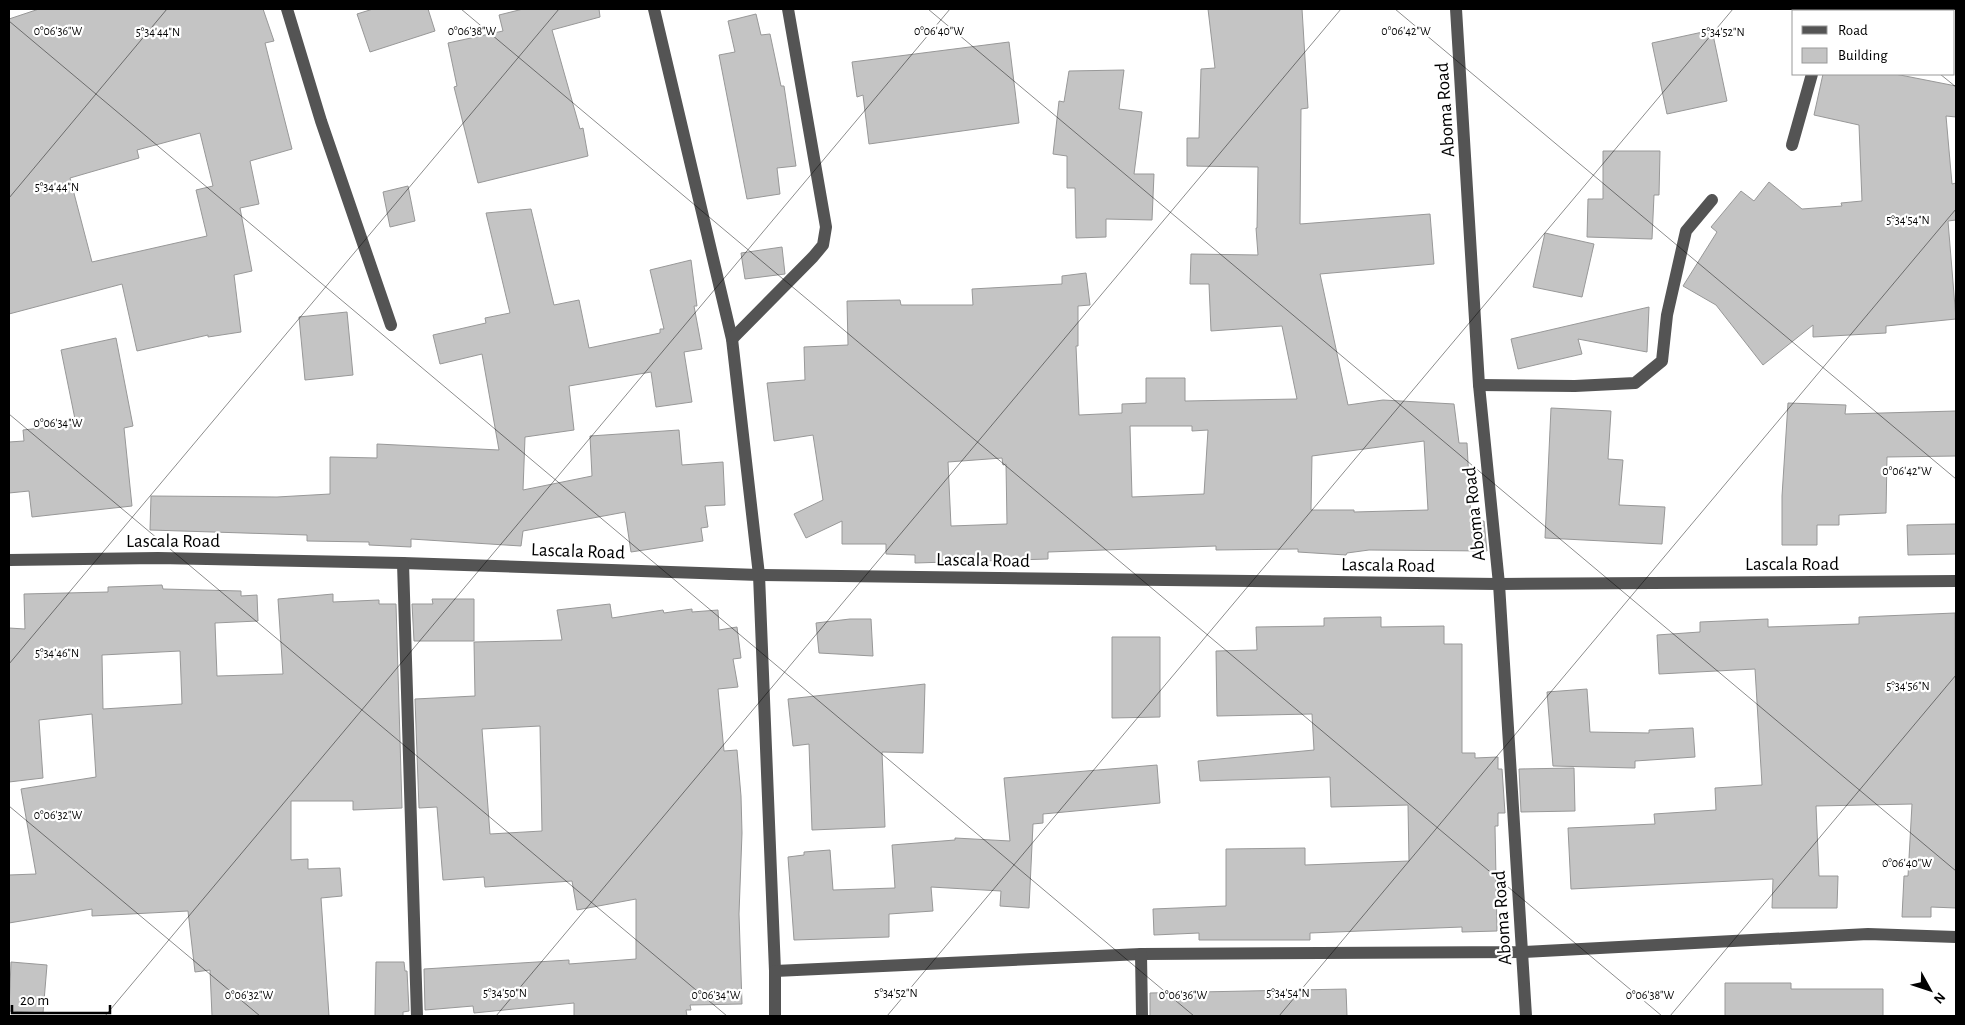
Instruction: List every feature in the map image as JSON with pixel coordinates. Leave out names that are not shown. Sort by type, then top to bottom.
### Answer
[{"type":"street","points":[[287,9],[321,122],[391,325]]},
{"type":"street","points":[[654,9],[732,339],[759,575],[775,970],[775,1016]]},
{"type":"street","points":[[732,339],[823,245],[826,227],[788,9]]},
{"type":"street","name":"Aboma Road","points":[[1456,9],[1479,385],[1499,584],[1526,1016]]},
{"type":"street","points":[[1792,145],[1812,75]]},
{"type":"street","points":[[1479,385],[1575,386],[1636,383],[1662,361],[1667,315],[1686,231],[1712,200]]},
{"type":"street","name":"Lascala Road","points":[[9,560],[158,558],[403,563],[759,575],[1499,584],[1956,581]]},
{"type":"street","points":[[403,563],[417,1016]]},
{"type":"street","points":[[775,970],[1141,954],[1522,952],[1868,934],[1956,937]]},
{"type":"street","points":[[1141,954],[1142,1016]]},
{"type":"building","points":[[39,9],[263,9],[274,41],[265,43],[292,149],[250,161],[259,204],[240,208],[252,271],[234,275],[241,332],[208,337],[208,335],[137,351],[122,284],[9,314],[9,19]],"holes":[[[200,133],[213,186],[196,190],[207,236],[92,262],[70,178],[139,158],[137,150]]]},
{"type":"building","points":[[373,9],[428,9],[435,31],[370,52],[357,14]]},
{"type":"building","points":[[523,9],[599,9],[600,17],[552,30],[580,129],[583,128],[588,156],[478,183],[454,87],[457,86],[448,43],[503,31],[499,15]]},
{"type":"building","points":[[1208,9],[1302,9],[1308,108],[1301,109],[1300,224],[1430,214],[1434,264],[1320,274],[1348,405],[1383,400],[1454,404],[1459,443],[1467,443],[1471,521],[1484,521],[1487,551],[1369,550],[1347,553],[1346,555],[1298,552],[1298,549],[1216,550],[1216,546],[1048,552],[1048,559],[915,563],[915,555],[886,554],[886,544],[842,544],[842,521],[806,538],[794,514],[823,500],[813,435],[774,441],[767,383],[805,380],[804,347],[848,345],[847,301],[900,300],[901,305],[973,305],[972,289],[1062,284],[1062,276],[1086,273],[1090,305],[1078,306],[1078,346],[1076,346],[1079,415],[1122,413],[1122,404],[1146,403],[1146,378],[1185,378],[1185,401],[1297,399],[1282,326],[1211,331],[1209,284],[1190,284],[1191,254],[1258,255],[1256,228],[1258,167],[1187,166],[1187,138],[1199,138],[1201,69],[1215,68]],"holes":[[[1130,426],[1192,426],[1192,431],[1208,430],[1204,494],[1132,497]],[[1424,441],[1428,510],[1354,512],[1354,510],[1311,510],[1312,456]],[[1002,458],[1003,465],[1006,464],[1007,524],[951,526],[948,462]]]},
{"type":"building","points":[[756,14],[761,35],[770,34],[781,86],[784,86],[796,166],[777,168],[780,194],[747,199],[719,55],[735,52],[728,21]]},
{"type":"building","points":[[1712,30],[1727,101],[1667,114],[1652,43]]},
{"type":"building","points":[[1009,42],[1019,123],[869,144],[863,95],[857,97],[852,62]]},
{"type":"building","points":[[1124,70],[1119,109],[1142,112],[1134,174],[1154,174],[1152,220],[1106,219],[1106,237],[1076,238],[1075,188],[1067,188],[1067,156],[1053,154],[1059,101],[1064,102],[1069,71]]},
{"type":"building","points":[[1823,75],[1900,75],[1956,86],[1956,117],[1946,116],[1952,184],[1956,183],[1956,220],[1948,221],[1956,319],[1886,326],[1886,333],[1813,337],[1813,325],[1763,365],[1716,305],[1683,286],[1717,232],[1711,227],[1741,191],[1754,201],[1769,182],[1802,209],[1842,206],[1841,203],[1862,201],[1859,125],[1814,115]]},
{"type":"building","points":[[1603,151],[1660,151],[1659,195],[1654,195],[1652,239],[1587,237],[1588,199],[1603,199]]},
{"type":"building","points":[[408,186],[415,221],[390,227],[383,192]]},
{"type":"building","points":[[531,209],[554,305],[579,300],[589,348],[660,333],[660,329],[664,329],[650,270],[691,260],[697,306],[694,306],[702,349],[684,352],[692,402],[656,407],[651,372],[569,386],[574,430],[525,437],[523,490],[592,476],[590,436],[679,430],[682,465],[723,462],[725,505],[705,506],[708,527],[701,528],[703,541],[631,552],[625,512],[523,531],[521,546],[411,539],[411,547],[369,545],[369,542],[307,541],[307,535],[150,530],[151,496],[277,497],[330,494],[330,457],[377,458],[377,444],[499,450],[482,354],[440,364],[433,335],[486,323],[485,318],[510,313],[486,213]]},
{"type":"building","points":[[1545,233],[1594,244],[1582,297],[1533,287]]},
{"type":"building","points":[[782,247],[785,274],[745,279],[741,253]]},
{"type":"building","points":[[1649,307],[1647,352],[1578,339],[1582,354],[1518,369],[1511,339]]},
{"type":"building","points":[[347,312],[353,375],[305,380],[299,317]]},
{"type":"building","points":[[116,338],[133,426],[124,428],[132,506],[32,517],[29,491],[9,493],[9,442],[24,441],[23,430],[76,424],[61,350]]},
{"type":"building","points":[[1788,403],[1846,405],[1845,414],[1956,411],[1956,456],[1887,457],[1886,513],[1839,515],[1839,525],[1817,525],[1817,545],[1782,545],[1782,496]]},
{"type":"building","points":[[1551,408],[1611,411],[1608,459],[1623,460],[1619,505],[1665,507],[1662,544],[1545,538]]},
{"type":"building","points":[[1956,524],[1956,554],[1908,555],[1907,525]]},
{"type":"building","points":[[162,585],[163,589],[241,591],[241,596],[257,595],[258,621],[215,623],[217,676],[283,674],[278,599],[333,594],[333,602],[379,600],[379,604],[396,604],[402,808],[353,810],[353,801],[291,801],[291,860],[308,859],[308,869],[340,868],[342,896],[321,898],[329,1016],[212,1016],[210,970],[195,972],[188,911],[92,916],[92,909],[9,923],[9,875],[36,874],[21,789],[96,777],[92,714],[39,720],[43,778],[9,782],[9,628],[25,629],[24,594],[108,592],[108,587]],"holes":[[[180,651],[182,704],[103,709],[102,655]]]},
{"type":"building","points":[[432,599],[474,599],[474,641],[414,641],[412,604],[433,604]]},
{"type":"building","points":[[610,604],[612,618],[663,610],[664,613],[692,609],[692,612],[718,610],[719,630],[737,627],[741,658],[733,659],[738,687],[718,689],[724,751],[737,750],[741,796],[742,833],[739,914],[742,1004],[690,1005],[691,1010],[686,1010],[687,1016],[574,1016],[574,1003],[474,1013],[473,1006],[425,1010],[424,969],[569,960],[569,964],[636,959],[636,899],[577,910],[572,881],[485,887],[484,877],[443,880],[437,807],[419,808],[415,699],[475,696],[474,642],[562,640],[557,610]],"holes":[[[540,726],[542,831],[490,834],[482,729]]]},
{"type":"building","points":[[1955,613],[1956,908],[1931,907],[1931,917],[1902,917],[1904,876],[1908,876],[1912,804],[1816,806],[1819,876],[1838,876],[1837,908],[1772,908],[1773,879],[1571,889],[1568,828],[1655,824],[1654,814],[1716,810],[1715,788],[1762,785],[1755,669],[1659,674],[1657,635],[1700,632],[1700,622],[1768,619],[1768,627],[1859,624],[1859,617]]},
{"type":"building","points":[[1381,617],[1381,627],[1444,626],[1444,644],[1462,644],[1462,753],[1475,753],[1475,758],[1498,757],[1498,769],[1502,769],[1505,813],[1498,813],[1498,826],[1495,826],[1497,931],[1462,932],[1462,927],[1310,933],[1310,940],[1199,940],[1199,933],[1154,935],[1153,909],[1226,906],[1226,849],[1305,848],[1305,865],[1409,861],[1408,805],[1331,807],[1330,777],[1200,781],[1198,761],[1314,750],[1312,714],[1217,716],[1216,651],[1257,650],[1256,627],[1324,626],[1324,618]]},
{"type":"building","points":[[850,619],[871,619],[873,656],[819,653],[816,623]]},
{"type":"building","points":[[1112,637],[1160,637],[1160,717],[1112,718]]},
{"type":"building","points":[[925,684],[923,753],[882,752],[885,827],[812,830],[809,744],[793,746],[788,699]]},
{"type":"building","points":[[1587,689],[1590,732],[1649,733],[1649,730],[1693,728],[1695,757],[1635,761],[1635,768],[1553,766],[1547,692]]},
{"type":"building","points":[[1157,765],[1160,803],[1043,814],[1043,823],[1033,824],[1029,908],[1000,906],[1001,891],[931,887],[933,911],[889,914],[889,937],[794,940],[788,857],[804,855],[804,852],[830,850],[833,890],[895,888],[892,845],[955,840],[955,838],[1010,841],[1004,778]]},
{"type":"building","points":[[1574,768],[1575,811],[1521,812],[1519,769]]},
{"type":"building","points":[[11,962],[47,965],[43,1013],[9,1011]]},
{"type":"building","points":[[376,962],[404,962],[405,971],[407,971],[409,1011],[403,1012],[403,1016],[375,1016]]},
{"type":"building","points":[[1725,983],[1791,983],[1791,989],[1883,989],[1883,1016],[1725,1016]]},
{"type":"building","points":[[1346,989],[1347,1016],[1150,1016],[1150,993]]}]
